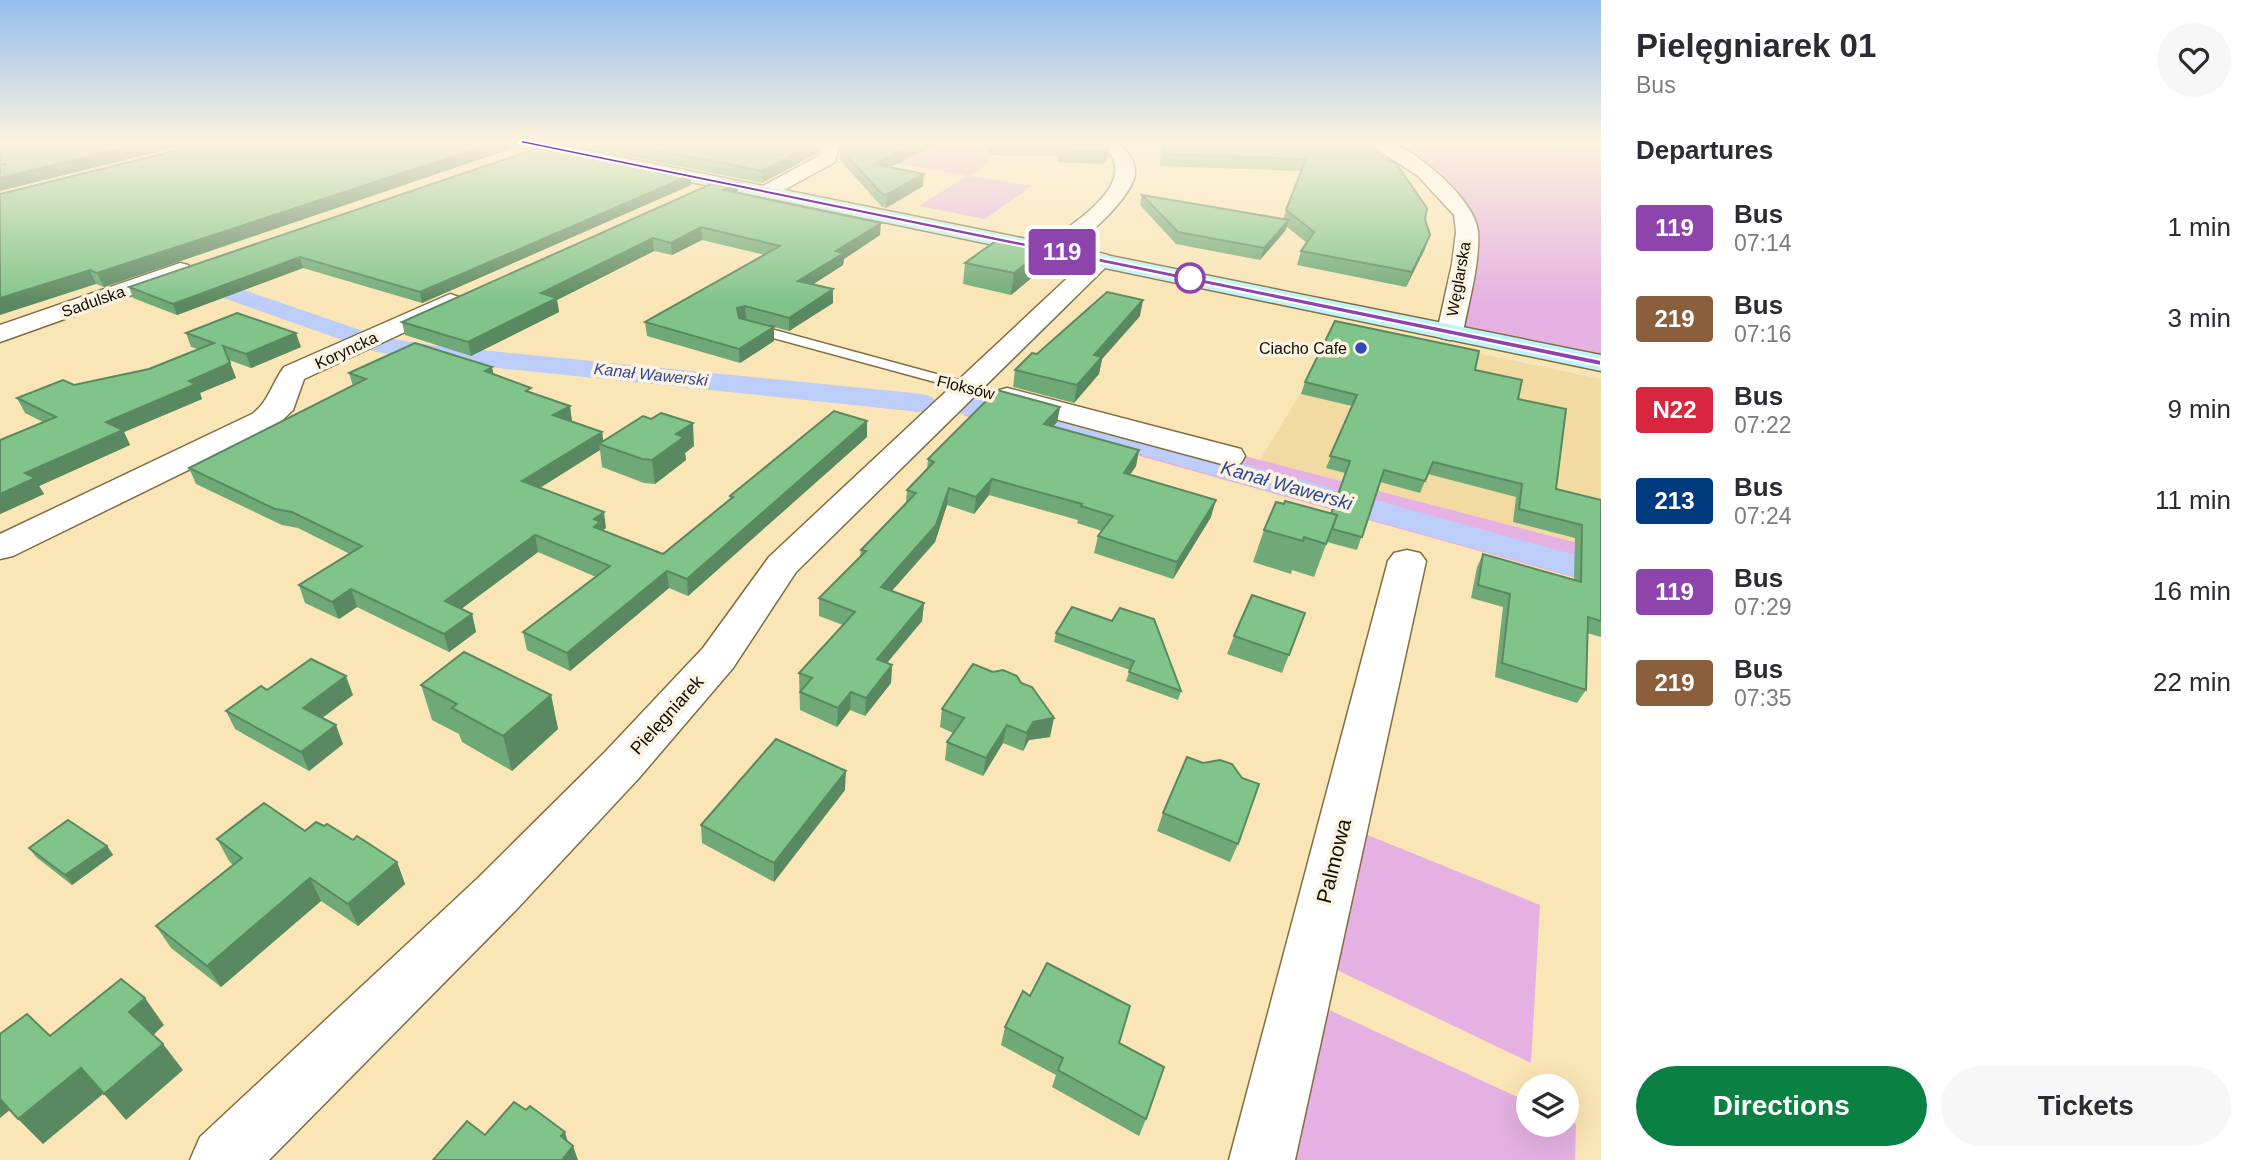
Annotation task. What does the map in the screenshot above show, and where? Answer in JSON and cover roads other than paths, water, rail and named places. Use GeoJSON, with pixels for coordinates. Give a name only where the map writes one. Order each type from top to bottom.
{"type":"FeatureCollection","features":[{"type":"Feature","properties":{"kind":"street"},"geometry":{"type":"LineString","coordinates":[[677,200],[686,196]]}},
{"type":"Feature","properties":{"kind":"street"},"geometry":{"type":"LineString","coordinates":[[786,196],[1601,363]]}},
{"type":"Feature","properties":{"kind":"street"},"geometry":{"type":"LineString","coordinates":[[1051,250],[1115,196]]}},
{"type":"Feature","properties":{"kind":"street","name":"Węglarska"},"geometry":{"type":"LineString","coordinates":[[1447,196],[1464,214],[1467,232],[1464,264],[1450,332]]}},
{"type":"Feature","properties":{"kind":"street","name":"Pielęgniarek"},"geometry":{"type":"LineString","coordinates":[[223,1160],[497,894],[622,765],[718,658],[782,565],[1100,260]]}},
{"type":"Feature","properties":{"kind":"street","name":"Sadulska"},"geometry":{"type":"LineString","coordinates":[[0,334],[206,261]]}},
{"type":"Feature","properties":{"kind":"street","name":"Koryncka"},"geometry":{"type":"LineString","coordinates":[[0,548],[263,421],[278,410],[286,384],[295,373],[477,290]]}},
{"type":"Feature","properties":{"kind":"street","name":"Floksów"},"geometry":{"type":"LineString","coordinates":[[968,387],[1229,456]]}},
{"type":"Feature","properties":{"kind":"street","name":"Palmowa"},"geometry":{"type":"LineString","coordinates":[[1262,1160],[1407,561]]}},
{"type":"Feature","properties":{"kind":"lane","name":"Floksów"},"geometry":{"type":"LineString","coordinates":[[745,326],[968,387]]}},
{"type":"Feature","properties":{"kind":"waterway","name":"Kanał Wawerski"},"geometry":{"type":"LineString","coordinates":[[189,278],[354,336]]}},
{"type":"Feature","properties":{"kind":"waterway","name":"Kanał Wawerski"},"geometry":{"type":"LineString","coordinates":[[381,345],[430,353],[922,403]]}},
{"type":"Feature","properties":{"kind":"waterway","name":"Kanał Wawerski"},"geometry":{"type":"LineString","coordinates":[[971,408],[1023,412],[1601,573]]}},
{"type":"Feature","properties":{"kind":"place","name":"Ciacho Cafe"},"geometry":{"type":"Point","coordinates":[1361,348]}}]}
